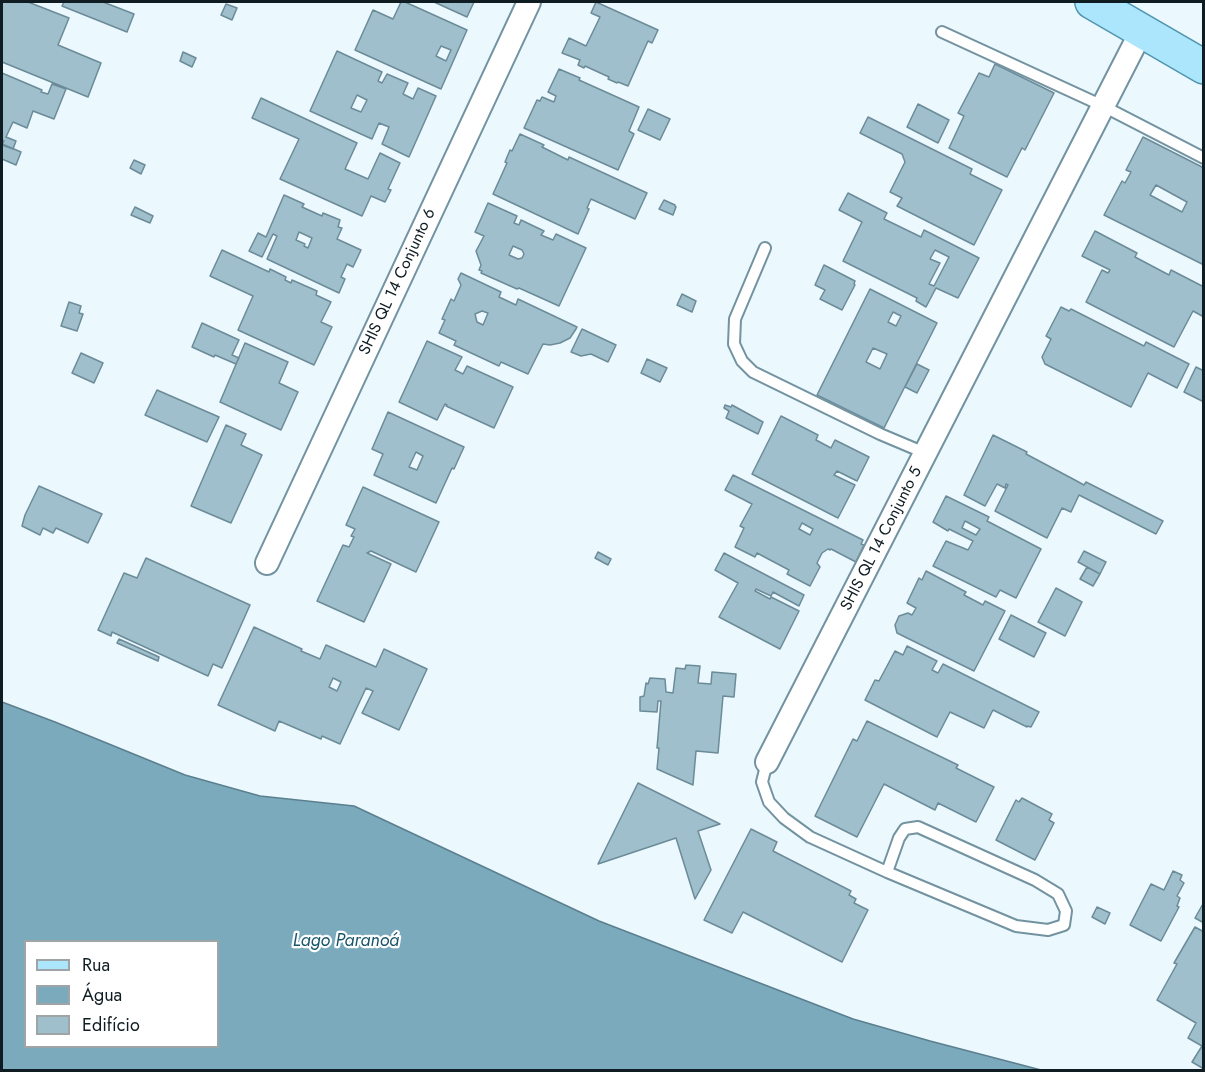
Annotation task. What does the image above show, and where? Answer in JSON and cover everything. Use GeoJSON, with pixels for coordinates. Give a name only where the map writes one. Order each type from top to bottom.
{"type":"FeatureCollection","features":[{"type":"Feature","properties":{"kind":"main road"},"geometry":{"type":"LineString","coordinates":[[1092,2],[1203,67]]}},
{"type":"Feature","properties":{"kind":"street","name":"SHIS QL 14 Conjunto 6"},"geometry":{"type":"LineString","coordinates":[[267,563],[529,2]]}},
{"type":"Feature","properties":{"kind":"street","name":"SHIS QL 14 Conjunto 5"},"geometry":{"type":"LineString","coordinates":[[767,762],[1142,30]]}},
{"type":"Feature","properties":{"kind":"lane"},"geometry":{"type":"LineString","coordinates":[[942,32],[1103,106],[1203,158]]}},
{"type":"Feature","properties":{"kind":"lane"},"geometry":{"type":"LineString","coordinates":[[765,248],[735,319],[734,344],[742,361],[753,372],[880,434],[925,453]]}},
{"type":"Feature","properties":{"kind":"lane","name":"SHIS QL 14 Conjunto 5"},"geometry":{"type":"LineString","coordinates":[[767,762],[762,782],[769,802],[784,818],[810,837],[887,872],[1016,926],[1048,930],[1064,925],[1066,911],[1058,894],[1035,880],[918,827],[905,829],[899,838],[887,872]]}},
{"type":"Feature","properties":{"kind":"water","name":"Lago Paranoá"},"geometry":{"type":"Polygon","coordinates":[[[2,702],[185,775],[260,796],[354,806],[599,921],[853,1019],[1041,1070],[2,1070],[2,702]]]}},
{"type":"Feature","properties":{"kind":"building"},"geometry":{"type":"Polygon","coordinates":[[[2,2],[28,2],[69,18],[58,45],[101,63],[88,97],[2,62],[2,2]]]}},
{"type":"Feature","properties":{"kind":"building"},"geometry":{"type":"Polygon","coordinates":[[[64,2],[103,2],[134,14],[127,32],[62,6],[64,2]]]}},
{"type":"Feature","properties":{"kind":"building"},"geometry":{"type":"Polygon","coordinates":[[[401,2],[405,2],[467,30],[441,89],[355,50],[373,10],[393,19],[401,2]],[[441,46],[436,56],[446,61],[451,50],[441,46]]]}},
{"type":"Feature","properties":{"kind":"building"},"geometry":{"type":"Polygon","coordinates":[[[434,2],[474,2],[467,17],[434,2]]]}},
{"type":"Feature","properties":{"kind":"building"},"geometry":{"type":"Polygon","coordinates":[[[596,2],[658,30],[652,43],[648,41],[628,86],[578,65],[580,60],[562,53],[569,38],[586,46],[600,17],[591,13],[596,2]]]}},
{"type":"Feature","properties":{"kind":"building"},"geometry":{"type":"Polygon","coordinates":[[[226,4],[237,8],[232,20],[221,15],[226,4]]]}},
{"type":"Feature","properties":{"kind":"building"},"geometry":{"type":"Polygon","coordinates":[[[337,51],[382,72],[378,81],[382,83],[387,74],[408,83],[403,94],[413,99],[418,88],[436,96],[409,157],[382,144],[389,127],[379,123],[372,139],[310,111],[337,51]],[[357,95],[351,108],[361,112],[367,100],[357,95]]]}},
{"type":"Feature","properties":{"kind":"building"},"geometry":{"type":"Polygon","coordinates":[[[183,52],[196,58],[192,67],[180,61],[183,52]]]}},
{"type":"Feature","properties":{"kind":"building"},"geometry":{"type":"Polygon","coordinates":[[[995,64],[1054,93],[1025,150],[1022,148],[1007,177],[949,148],[964,116],[958,113],[979,73],[989,77],[995,64]]]}},
{"type":"Feature","properties":{"kind":"building"},"geometry":{"type":"Polygon","coordinates":[[[559,69],[639,107],[629,131],[634,134],[618,170],[524,128],[537,100],[540,101],[542,97],[554,102],[556,96],[548,92],[559,69]]]}},
{"type":"Feature","properties":{"kind":"building"},"geometry":{"type":"Polygon","coordinates":[[[2,73],[48,94],[52,84],[66,89],[54,119],[33,111],[27,128],[13,122],[6,137],[16,141],[13,149],[2,145],[4,141],[2,140],[2,73]]]}},
{"type":"Feature","properties":{"kind":"building"},"geometry":{"type":"Polygon","coordinates":[[[261,98],[357,143],[345,169],[368,179],[380,153],[400,163],[388,189],[391,190],[385,202],[371,196],[362,216],[280,179],[299,139],[252,118],[261,98]]]}},
{"type":"Feature","properties":{"kind":"building"},"geometry":{"type":"Polygon","coordinates":[[[918,104],[949,120],[938,143],[907,127],[918,104]]]}},
{"type":"Feature","properties":{"kind":"building"},"geometry":{"type":"Polygon","coordinates":[[[648,109],[670,119],[660,140],[638,130],[648,109]]]}},
{"type":"Feature","properties":{"kind":"building"},"geometry":{"type":"Polygon","coordinates":[[[868,117],[972,169],[970,174],[1002,190],[974,245],[897,206],[902,198],[890,192],[905,162],[902,154],[860,133],[868,117]]]}},
{"type":"Feature","properties":{"kind":"building"},"geometry":{"type":"Polygon","coordinates":[[[520,134],[568,160],[569,157],[647,193],[635,219],[591,199],[578,234],[493,194],[507,163],[505,162],[510,150],[512,151],[520,134]]]}},
{"type":"Feature","properties":{"kind":"building"},"geometry":{"type":"Polygon","coordinates":[[[1143,137],[1204,168],[1204,265],[1104,215],[1122,181],[1125,183],[1131,172],[1126,170],[1143,137]],[[1156,185],[1150,195],[1182,212],[1187,202],[1156,185]]]}},
{"type":"Feature","properties":{"kind":"building"},"geometry":{"type":"Polygon","coordinates":[[[2,144],[21,152],[16,165],[2,159],[2,144]]]}},
{"type":"Feature","properties":{"kind":"building"},"geometry":{"type":"Polygon","coordinates":[[[134,160],[145,165],[141,174],[130,168],[134,160]]]}},
{"type":"Feature","properties":{"kind":"building"},"geometry":{"type":"Polygon","coordinates":[[[848,193],[887,213],[884,219],[921,237],[924,230],[979,258],[958,298],[936,288],[926,307],[916,301],[917,298],[843,261],[862,222],[839,210],[848,193]],[[935,250],[930,259],[940,263],[929,284],[934,286],[949,257],[935,250]]]}},
{"type":"Feature","properties":{"kind":"building"},"geometry":{"type":"Polygon","coordinates":[[[284,195],[322,216],[323,213],[340,220],[338,227],[342,228],[337,239],[361,250],[353,267],[347,264],[341,277],[345,279],[339,293],[267,259],[277,236],[273,234],[262,257],[249,251],[258,233],[266,237],[284,195]],[[299,232],[296,240],[308,248],[312,238],[299,232]]]}},
{"type":"Feature","properties":{"kind":"building"},"geometry":{"type":"Polygon","coordinates":[[[664,200],[675,205],[673,215],[659,209],[664,200]]]}},
{"type":"Feature","properties":{"kind":"building"},"geometry":{"type":"Polygon","coordinates":[[[488,203],[517,216],[514,223],[519,225],[521,220],[544,231],[541,235],[553,240],[556,234],[586,248],[559,306],[481,273],[476,251],[484,236],[475,232],[488,203]],[[513,246],[509,255],[518,259],[522,258],[524,254],[522,250],[513,246]]]}},
{"type":"Feature","properties":{"kind":"building"},"geometry":{"type":"Polygon","coordinates":[[[135,207],[153,216],[150,223],[131,215],[135,207]]]}},
{"type":"Feature","properties":{"kind":"building"},"geometry":{"type":"Polygon","coordinates":[[[1095,231],[1137,253],[1135,257],[1169,275],[1171,270],[1204,287],[1204,317],[1193,311],[1174,347],[1086,302],[1102,270],[1108,273],[1110,270],[1082,256],[1095,231]]]}},
{"type":"Feature","properties":{"kind":"building"},"geometry":{"type":"Polygon","coordinates":[[[222,250],[269,272],[270,269],[286,277],[285,280],[291,283],[292,280],[317,291],[316,295],[331,302],[321,322],[332,327],[314,365],[238,330],[253,296],[210,276],[222,250]]]}},
{"type":"Feature","properties":{"kind":"building"},"geometry":{"type":"Polygon","coordinates":[[[824,265],[855,281],[842,310],[820,299],[825,290],[815,285],[824,265]]]}},
{"type":"Feature","properties":{"kind":"building"},"geometry":{"type":"Polygon","coordinates":[[[461,273],[501,292],[499,297],[516,305],[518,299],[577,327],[570,338],[560,343],[543,344],[528,374],[501,362],[499,366],[454,345],[456,341],[439,333],[445,320],[442,319],[451,299],[454,301],[461,285],[458,279],[461,273]],[[482,311],[475,314],[477,322],[483,325],[488,313],[482,311]]]}},
{"type":"Feature","properties":{"kind":"building"},"geometry":{"type":"Polygon","coordinates":[[[870,289],[937,323],[884,428],[817,395],[870,289]],[[893,312],[888,322],[896,326],[901,316],[893,312]],[[873,348],[866,362],[880,369],[887,354],[873,348]]]}},
{"type":"Feature","properties":{"kind":"building"},"geometry":{"type":"Polygon","coordinates":[[[682,294],[696,301],[692,312],[677,305],[682,294]]]}},
{"type":"Feature","properties":{"kind":"building"},"geometry":{"type":"Polygon","coordinates":[[[69,302],[81,306],[79,313],[83,314],[77,331],[61,326],[69,302]]]}},
{"type":"Feature","properties":{"kind":"building"},"geometry":{"type":"Polygon","coordinates":[[[1061,307],[1069,311],[1071,309],[1144,346],[1146,342],[1189,364],[1177,388],[1148,373],[1131,407],[1045,364],[1042,357],[1051,339],[1046,336],[1061,307]]]}},
{"type":"Feature","properties":{"kind":"building"},"geometry":{"type":"Polygon","coordinates":[[[202,323],[239,340],[232,355],[239,358],[236,364],[192,347],[202,323]]]}},
{"type":"Feature","properties":{"kind":"building"},"geometry":{"type":"Polygon","coordinates":[[[582,329],[616,345],[608,362],[591,354],[581,356],[571,352],[582,329]]]}},
{"type":"Feature","properties":{"kind":"building"},"geometry":{"type":"Polygon","coordinates":[[[427,341],[462,357],[455,370],[463,374],[467,366],[513,387],[494,428],[445,404],[437,420],[399,402],[427,341]]]}},
{"type":"Feature","properties":{"kind":"building"},"geometry":{"type":"Polygon","coordinates":[[[245,343],[288,362],[279,383],[298,392],[281,430],[220,402],[245,343]]]}},
{"type":"Feature","properties":{"kind":"building"},"geometry":{"type":"Polygon","coordinates":[[[81,353],[103,363],[94,383],[72,373],[81,353]]]}},
{"type":"Feature","properties":{"kind":"building"},"geometry":{"type":"Polygon","coordinates":[[[647,359],[667,368],[660,382],[641,373],[647,359]]]}},
{"type":"Feature","properties":{"kind":"building"},"geometry":{"type":"Polygon","coordinates":[[[917,364],[929,370],[917,393],[905,387],[917,364]]]}},
{"type":"Feature","properties":{"kind":"building"},"geometry":{"type":"Polygon","coordinates":[[[1196,367],[1204,371],[1204,402],[1184,392],[1196,367]]]}},
{"type":"Feature","properties":{"kind":"building"},"geometry":{"type":"Polygon","coordinates":[[[157,390],[219,417],[207,442],[145,415],[157,390]]]}},
{"type":"Feature","properties":{"kind":"building"},"geometry":{"type":"Polygon","coordinates":[[[725,405],[731,407],[732,405],[763,422],[758,434],[726,418],[729,411],[724,408],[725,405]]]}},
{"type":"Feature","properties":{"kind":"building"},"geometry":{"type":"Polygon","coordinates":[[[388,412],[464,447],[436,503],[374,475],[383,454],[372,449],[388,412]],[[416,452],[409,467],[417,470],[423,456],[416,452]]]}},
{"type":"Feature","properties":{"kind":"building"},"geometry":{"type":"Polygon","coordinates":[[[781,416],[818,435],[816,440],[831,448],[835,440],[869,457],[857,481],[837,471],[834,475],[855,485],[838,518],[752,474],[781,416]]]}},
{"type":"Feature","properties":{"kind":"building"},"geometry":{"type":"Polygon","coordinates":[[[226,425],[246,434],[241,445],[262,455],[231,523],[191,506],[226,425]]]}},
{"type":"Feature","properties":{"kind":"building"},"geometry":{"type":"Polygon","coordinates":[[[993,435],[1084,485],[1086,482],[1163,521],[1156,534],[1079,495],[1071,512],[1062,508],[1047,538],[995,511],[1008,485],[1006,484],[1005,488],[997,484],[985,506],[964,495],[993,435]]]}},
{"type":"Feature","properties":{"kind":"building"},"geometry":{"type":"Polygon","coordinates":[[[733,475],[863,540],[861,544],[864,545],[856,562],[831,549],[822,553],[817,563],[820,567],[810,586],[787,574],[789,570],[757,553],[755,557],[735,547],[744,528],[740,526],[752,504],[725,490],[733,475]],[[802,523],[799,529],[810,535],[813,529],[802,523]]]}},
{"type":"Feature","properties":{"kind":"building"},"geometry":{"type":"Polygon","coordinates":[[[39,486],[102,514],[88,543],[56,528],[53,533],[43,528],[40,535],[22,526],[39,486]]]}},
{"type":"Feature","properties":{"kind":"building"},"geometry":{"type":"Polygon","coordinates":[[[363,487],[439,522],[416,572],[371,551],[367,553],[391,564],[364,622],[317,601],[343,545],[349,547],[354,537],[351,536],[355,529],[346,525],[363,487]]]}},
{"type":"Feature","properties":{"kind":"building"},"geometry":{"type":"Polygon","coordinates":[[[946,496],[989,517],[987,521],[1041,549],[1016,598],[1000,590],[996,597],[933,566],[946,541],[968,550],[973,541],[933,522],[946,496]],[[965,521],[962,528],[976,535],[980,529],[965,521]]]}},
{"type":"Feature","properties":{"kind":"building"},"geometry":{"type":"Polygon","coordinates":[[[1084,551],[1106,562],[1100,574],[1078,562],[1084,551]]]}},
{"type":"Feature","properties":{"kind":"building"},"geometry":{"type":"Polygon","coordinates":[[[598,552],[611,559],[608,565],[595,558],[598,552]]]}},
{"type":"Feature","properties":{"kind":"building"},"geometry":{"type":"Polygon","coordinates":[[[724,553],[804,595],[799,606],[773,592],[771,596],[756,589],[755,591],[799,611],[780,649],[719,617],[738,583],[715,570],[724,553]]]}},
{"type":"Feature","properties":{"kind":"building"},"geometry":{"type":"Polygon","coordinates":[[[146,558],[250,605],[222,668],[213,664],[208,676],[112,632],[111,636],[98,630],[124,573],[137,578],[146,558]]]}},
{"type":"Feature","properties":{"kind":"building"},"geometry":{"type":"Polygon","coordinates":[[[1087,567],[1100,574],[1093,586],[1080,579],[1087,567]]]}},
{"type":"Feature","properties":{"kind":"building"},"geometry":{"type":"Polygon","coordinates":[[[926,571],[966,592],[964,595],[983,605],[985,601],[1005,611],[974,671],[897,633],[895,625],[899,616],[908,613],[912,615],[916,608],[907,603],[919,578],[922,580],[926,571]]]}},
{"type":"Feature","properties":{"kind":"building"},"geometry":{"type":"Polygon","coordinates":[[[1056,588],[1082,602],[1065,636],[1038,622],[1056,588]]]}},
{"type":"Feature","properties":{"kind":"building"},"geometry":{"type":"Polygon","coordinates":[[[1011,615],[1046,633],[1034,657],[999,639],[1011,615]]]}},
{"type":"Feature","properties":{"kind":"building"},"geometry":{"type":"Polygon","coordinates":[[[254,627],[320,659],[326,645],[376,667],[384,649],[427,669],[399,730],[362,713],[373,691],[366,688],[340,744],[322,736],[321,739],[279,721],[275,731],[218,705],[254,627]],[[333,678],[329,687],[337,691],[341,682],[333,678]]]}},
{"type":"Feature","properties":{"kind":"building"},"geometry":{"type":"Polygon","coordinates":[[[119,639],[159,657],[158,661],[117,643],[119,639]]]}},
{"type":"Feature","properties":{"kind":"building"},"geometry":{"type":"Polygon","coordinates":[[[907,646],[937,661],[932,670],[938,673],[943,664],[1039,712],[1031,727],[993,710],[984,728],[950,712],[937,737],[865,700],[875,680],[879,681],[895,651],[903,655],[907,646]]]}},
{"type":"Feature","properties":{"kind":"building"},"geometry":{"type":"Polygon","coordinates":[[[686,665],[700,666],[698,683],[711,684],[712,672],[736,674],[734,697],[723,696],[718,753],[696,751],[693,785],[657,769],[661,701],[658,701],[657,712],[640,711],[640,697],[644,696],[646,683],[648,684],[650,678],[665,679],[666,692],[673,693],[676,668],[685,669],[686,665]]]}},
{"type":"Feature","properties":{"kind":"building"},"geometry":{"type":"Polygon","coordinates":[[[867,721],[958,765],[956,768],[994,787],[976,822],[938,803],[935,810],[884,784],[857,837],[815,816],[853,739],[857,741],[867,721]]]}},
{"type":"Feature","properties":{"kind":"building"},"geometry":{"type":"Polygon","coordinates":[[[638,783],[720,824],[698,831],[711,870],[695,899],[676,838],[598,864],[638,783]]]}},
{"type":"Feature","properties":{"kind":"building"},"geometry":{"type":"Polygon","coordinates":[[[1022,798],[1052,814],[1049,820],[1054,823],[1035,860],[996,840],[1016,800],[1019,802],[1022,798]]]}},
{"type":"Feature","properties":{"kind":"building"},"geometry":{"type":"Polygon","coordinates":[[[751,829],[777,842],[773,851],[851,891],[849,895],[856,899],[854,903],[868,910],[842,962],[743,912],[732,933],[704,920],[751,829]]]}},
{"type":"Feature","properties":{"kind":"building"},"geometry":{"type":"Polygon","coordinates":[[[1173,871],[1182,875],[1180,880],[1184,883],[1177,896],[1180,898],[1177,906],[1179,907],[1161,941],[1130,925],[1151,884],[1164,890],[1173,871]]]}},
{"type":"Feature","properties":{"kind":"building"},"geometry":{"type":"Polygon","coordinates":[[[1204,902],[1204,923],[1195,918],[1204,902]]]}},
{"type":"Feature","properties":{"kind":"building"},"geometry":{"type":"Polygon","coordinates":[[[1097,907],[1110,913],[1105,924],[1092,917],[1097,907]]]}},
{"type":"Feature","properties":{"kind":"building"},"geometry":{"type":"Polygon","coordinates":[[[1195,927],[1204,932],[1204,1069],[1192,1062],[1202,1046],[1188,1038],[1196,1023],[1157,1000],[1177,964],[1174,963],[1195,927]]]}}]}
